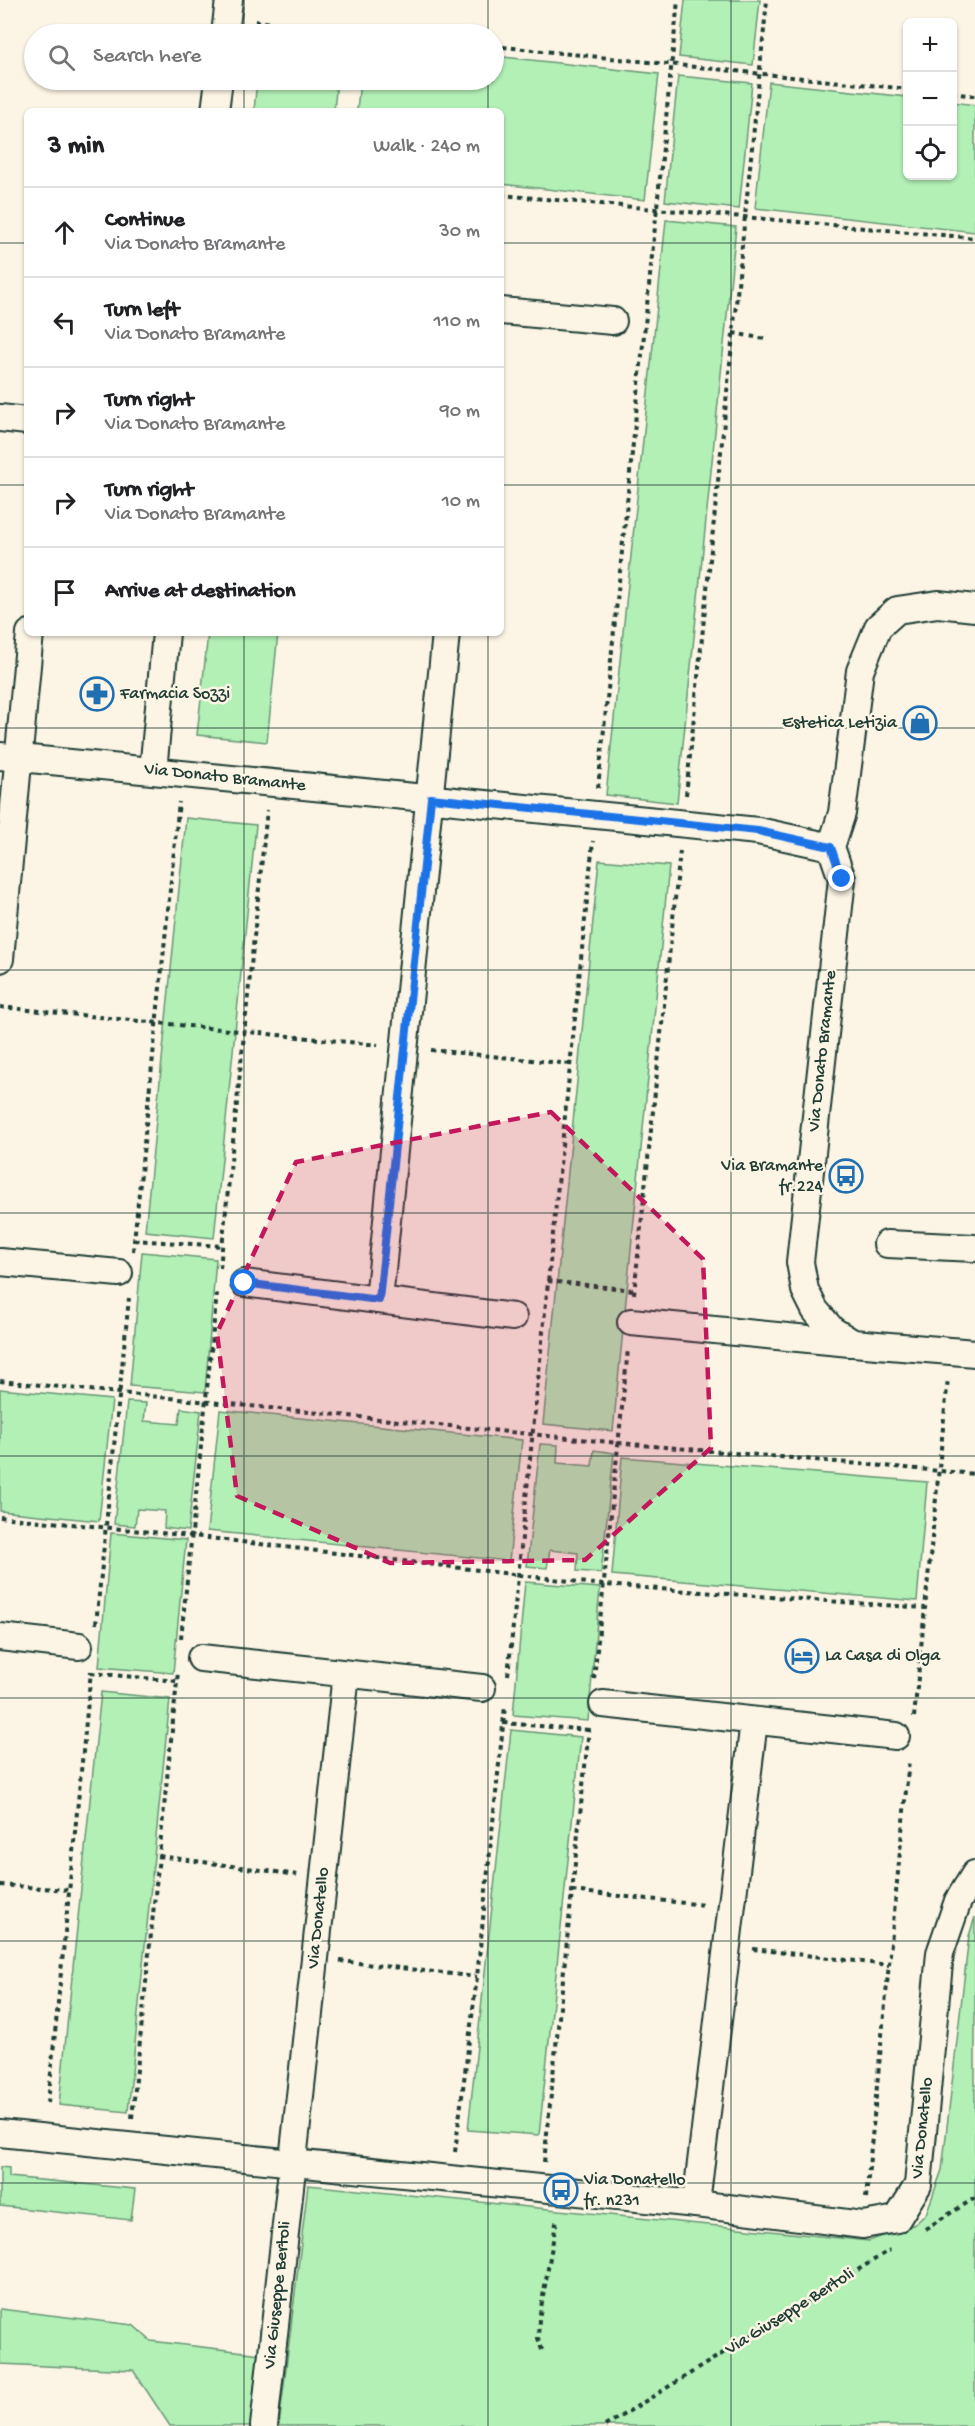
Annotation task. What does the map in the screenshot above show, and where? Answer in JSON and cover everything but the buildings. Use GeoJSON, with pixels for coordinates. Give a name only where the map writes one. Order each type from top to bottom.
{"type":"FeatureCollection","features":[{"type":"Feature","properties":{"kind":"street"},"geometry":{"type":"LineString","coordinates":[[215,108],[218,90]]}},
{"type":"Feature","properties":{"kind":"street"},"geometry":{"type":"LineString","coordinates":[[504,311],[613,321]]}},
{"type":"Feature","properties":{"kind":"street"},"geometry":{"type":"LineString","coordinates":[[0,418],[24,421]]}},
{"type":"Feature","properties":{"kind":"street"},"geometry":{"type":"LineString","coordinates":[[831,847],[842,813],[860,671],[878,627],[897,609],[938,604],[975,608]]}},
{"type":"Feature","properties":{"kind":"street"},"geometry":{"type":"LineString","coordinates":[[0,959],[10,757],[30,636]]}},
{"type":"Feature","properties":{"kind":"street"},"geometry":{"type":"LineString","coordinates":[[153,771],[166,636]]}},
{"type":"Feature","properties":{"kind":"street"},"geometry":{"type":"LineString","coordinates":[[379,1300],[446,636]]}},
{"type":"Feature","properties":{"kind":"street","name":"Via Donato Bramante"},"geometry":{"type":"LineString","coordinates":[[10,757],[758,831],[831,847],[842,879],[800,1262],[805,1290],[815,1310],[832,1329],[853,1343]]}},
{"type":"Feature","properties":{"kind":"street"},"geometry":{"type":"LineString","coordinates":[[887,1244],[975,1248]]}},
{"type":"Feature","properties":{"kind":"street"},"geometry":{"type":"LineString","coordinates":[[0,1262],[127,1274]]}},
{"type":"Feature","properties":{"kind":"street"},"geometry":{"type":"LineString","coordinates":[[244,1283],[513,1317]]}},
{"type":"Feature","properties":{"kind":"street"},"geometry":{"type":"LineString","coordinates":[[631,1322],[963,1352]]}},
{"type":"Feature","properties":{"kind":"street"},"geometry":{"type":"LineString","coordinates":[[0,1638],[86,1655]]}},
{"type":"Feature","properties":{"kind":"street"},"geometry":{"type":"LineString","coordinates":[[190,1661],[482,1688]]}},
{"type":"Feature","properties":{"kind":"street","name":"Via Donatello"},"geometry":{"type":"LineString","coordinates":[[292,2164],[346,1674]]}},
{"type":"Feature","properties":{"kind":"street"},"geometry":{"type":"LineString","coordinates":[[596,1713],[754,1721],[906,1737]]}},
{"type":"Feature","properties":{"kind":"street"},"geometry":{"type":"LineString","coordinates":[[696,2204],[754,1721]]}},
{"type":"Feature","properties":{"kind":"street","name":"Via Donatello"},"geometry":{"type":"LineString","coordinates":[[0,2133],[696,2204],[863,2225],[897,2219],[918,2186],[940,1953],[958,1901],[975,1874]]}},
{"type":"Feature","properties":{"kind":"street","name":"Via Giuseppe Bertoli"},"geometry":{"type":"LineString","coordinates":[[264,2426],[292,2164]]}},
{"type":"Feature","properties":{"kind":"path"},"geometry":{"type":"LineString","coordinates":[[507,1679],[678,0]]}},
{"type":"Feature","properties":{"kind":"path"},"geometry":{"type":"LineString","coordinates":[[594,1680],[767,0]]}},
{"type":"Feature","properties":{"kind":"path"},"geometry":{"type":"LineString","coordinates":[[227,18],[285,24]]}},
{"type":"Feature","properties":{"kind":"path"},"geometry":{"type":"LineString","coordinates":[[504,47],[903,88]]}},
{"type":"Feature","properties":{"kind":"path"},"geometry":{"type":"LineString","coordinates":[[957,94],[975,96]]}},
{"type":"Feature","properties":{"kind":"path"},"geometry":{"type":"LineString","coordinates":[[504,195],[656,211],[975,238]]}},
{"type":"Feature","properties":{"kind":"path"},"geometry":{"type":"LineString","coordinates":[[733,333],[765,339]]}},
{"type":"Feature","properties":{"kind":"path"},"geometry":{"type":"LineString","coordinates":[[96,1626],[119,1393],[127,1274],[134,1240],[182,774]]}},
{"type":"Feature","properties":{"kind":"path"},"geometry":{"type":"LineString","coordinates":[[220,1270],[270,783]]}},
{"type":"Feature","properties":{"kind":"path"},"geometry":{"type":"LineString","coordinates":[[0,1007],[571,1064]]}},
{"type":"Feature","properties":{"kind":"path"},"geometry":{"type":"LineString","coordinates":[[134,1240],[222,1246]]}},
{"type":"Feature","properties":{"kind":"path"},"geometry":{"type":"LineString","coordinates":[[548,1281],[634,1290]]}},
{"type":"Feature","properties":{"kind":"path"},"geometry":{"type":"LineString","coordinates":[[181,1643],[217,1292]]}},
{"type":"Feature","properties":{"kind":"path"},"geometry":{"type":"LineString","coordinates":[[863,2225],[889,1965],[906,1737],[925,1608],[939,1470],[963,1352]]}},
{"type":"Feature","properties":{"kind":"path"},"geometry":{"type":"LineString","coordinates":[[0,1381],[619,1443],[975,1474]]}},
{"type":"Feature","properties":{"kind":"path"},"geometry":{"type":"LineString","coordinates":[[0,1517],[192,1536],[604,1585],[925,1608]]}},
{"type":"Feature","properties":{"kind":"path"},"geometry":{"type":"LineString","coordinates":[[48,2103],[91,1673],[86,1655]]}},
{"type":"Feature","properties":{"kind":"path"},"geometry":{"type":"LineString","coordinates":[[129,2146],[177,1681],[190,1661]]}},
{"type":"Feature","properties":{"kind":"path"},"geometry":{"type":"LineString","coordinates":[[91,1673],[177,1681]]}},
{"type":"Feature","properties":{"kind":"path"},"geometry":{"type":"LineString","coordinates":[[452,2180],[477,1977],[505,1701]]}},
{"type":"Feature","properties":{"kind":"path"},"geometry":{"type":"LineString","coordinates":[[544,2169],[589,1730],[596,1713]]}},
{"type":"Feature","properties":{"kind":"path"},"geometry":{"type":"LineString","coordinates":[[503,1723],[589,1730]]}},
{"type":"Feature","properties":{"kind":"path"},"geometry":{"type":"LineString","coordinates":[[159,1856],[323,1879]]}},
{"type":"Feature","properties":{"kind":"path"},"geometry":{"type":"LineString","coordinates":[[0,1885],[69,1890]]}},
{"type":"Feature","properties":{"kind":"path"},"geometry":{"type":"LineString","coordinates":[[572,1891],[732,1908]]}},
{"type":"Feature","properties":{"kind":"path"},"geometry":{"type":"LineString","coordinates":[[727,1945],[889,1965]]}},
{"type":"Feature","properties":{"kind":"path"},"geometry":{"type":"LineString","coordinates":[[314,1958],[477,1977]]}},
{"type":"Feature","properties":{"kind":"path"},"geometry":{"type":"LineString","coordinates":[[915,2235],[975,2198]]}},
{"type":"Feature","properties":{"kind":"path"},"geometry":{"type":"LineString","coordinates":[[548,2217],[568,2219]]}},
{"type":"Feature","properties":{"kind":"path"},"geometry":{"type":"LineString","coordinates":[[542,2350],[538,2338],[539,2319],[557,2218]]}},
{"type":"Feature","properties":{"kind":"path","name":"Via Giuseppe Bertoli"},"geometry":{"type":"LineString","coordinates":[[605,2426],[895,2248]]}},
{"type":"Feature","properties":{"kind":"highlighted area"},"geometry":{"type":"Polygon","coordinates":[[[551,1112],[703,1259],[711,1448],[585,1560],[390,1563],[237,1496],[217,1333],[296,1162],[551,1112]]]}},
{"type":"Feature","properties":{"kind":"green space"},"geometry":{"type":"Polygon","coordinates":[[[685,0],[760,0],[753,65],[679,57],[685,0]]]}},
{"type":"Feature","properties":{"kind":"green space"},"geometry":{"type":"Polygon","coordinates":[[[504,57],[659,74],[645,200],[504,184],[504,108],[357,108],[359,90],[504,90],[504,57]]]}},
{"type":"Feature","properties":{"kind":"green space"},"geometry":{"type":"Polygon","coordinates":[[[678,76],[752,83],[739,209],[665,201],[678,76]]]}},
{"type":"Feature","properties":{"kind":"green space"},"geometry":{"type":"Polygon","coordinates":[[[769,82],[903,97],[903,180],[957,180],[957,103],[975,105],[975,232],[755,208],[769,82]]]}},
{"type":"Feature","properties":{"kind":"green space"},"geometry":{"type":"Polygon","coordinates":[[[256,90],[336,90],[334,108],[254,108],[256,90]]]}},
{"type":"Feature","properties":{"kind":"green space"},"geometry":{"type":"Polygon","coordinates":[[[666,220],[736,227],[677,803],[606,795],[666,220]]]}},
{"type":"Feature","properties":{"kind":"green space"},"geometry":{"type":"Polygon","coordinates":[[[208,636],[278,636],[267,742],[197,735],[208,636]]]}},
{"type":"Feature","properties":{"kind":"green space"},"geometry":{"type":"Polygon","coordinates":[[[186,818],[256,825],[214,1238],[145,1231],[186,818]]]}},
{"type":"Feature","properties":{"kind":"green space"},"geometry":{"type":"Polygon","coordinates":[[[599,860],[669,866],[613,1431],[543,1424],[599,860]]]}},
{"type":"Feature","properties":{"kind":"green space"},"geometry":{"type":"Polygon","coordinates":[[[142,1252],[216,1259],[205,1392],[130,1386],[142,1252]]]}},
{"type":"Feature","properties":{"kind":"green space"},"geometry":{"type":"Polygon","coordinates":[[[0,1389],[112,1400],[99,1521],[0,1511],[0,1389]]]}},
{"type":"Feature","properties":{"kind":"green space"},"geometry":{"type":"Polygon","coordinates":[[[127,1402],[146,1403],[144,1421],[179,1424],[181,1408],[201,1411],[188,1531],[164,1528],[165,1511],[137,1509],[135,1526],[114,1524],[127,1402]]]}},
{"type":"Feature","properties":{"kind":"green space"},"geometry":{"type":"Polygon","coordinates":[[[220,1410],[522,1440],[509,1561],[207,1531],[220,1410]]]}},
{"type":"Feature","properties":{"kind":"green space"},"geometry":{"type":"Polygon","coordinates":[[[540,1444],[558,1445],[557,1463],[592,1466],[594,1450],[614,1453],[601,1573],[577,1571],[578,1553],[550,1550],[547,1568],[527,1566],[540,1444]]]}},
{"type":"Feature","properties":{"kind":"green space"},"geometry":{"type":"Polygon","coordinates":[[[622,1457],[927,1482],[917,1601],[612,1575],[622,1457]]]}},
{"type":"Feature","properties":{"kind":"green space"},"geometry":{"type":"Polygon","coordinates":[[[111,1533],[186,1540],[173,1673],[99,1667],[111,1533]]]}},
{"type":"Feature","properties":{"kind":"green space"},"geometry":{"type":"Polygon","coordinates":[[[525,1582],[600,1588],[588,1721],[513,1715],[525,1582]]]}},
{"type":"Feature","properties":{"kind":"green space"},"geometry":{"type":"Polygon","coordinates":[[[101,1692],[170,1699],[128,2112],[59,2105],[101,1692]]]}},
{"type":"Feature","properties":{"kind":"green space"},"geometry":{"type":"Polygon","coordinates":[[[511,1730],[581,1737],[539,2135],[468,2130],[511,1730]]]}},
{"type":"Feature","properties":{"kind":"green space"},"geometry":{"type":"Polygon","coordinates":[[[975,1917],[975,2426],[279,2426],[308,2185],[869,2241],[915,2224],[926,2214],[942,2170],[969,1936],[975,1917]]]}},
{"type":"Feature","properties":{"kind":"green space"},"geometry":{"type":"Polygon","coordinates":[[[0,2167],[9,2168],[9,2177],[135,2189],[131,2220],[0,2206],[0,2167]]]}},
{"type":"Feature","properties":{"kind":"green space"},"geometry":{"type":"Polygon","coordinates":[[[0,2309],[133,2325],[151,2341],[261,2354],[253,2426],[170,2426],[133,2370],[0,2364],[0,2309]]]}},
{"type":"Feature","properties":{"kind":"place","name":"Farmacia Sozzi"},"geometry":{"type":"Point","coordinates":[97,694]}},
{"type":"Feature","properties":{"kind":"place","name":"Estetica Letizia"},"geometry":{"type":"Point","coordinates":[920,723]}},
{"type":"Feature","properties":{"kind":"place","name":"Via Bramante fr.224"},"geometry":{"type":"Point","coordinates":[846,1176]}},
{"type":"Feature","properties":{"kind":"place","name":"La Casa di Olga"},"geometry":{"type":"Point","coordinates":[802,1656]}},
{"type":"Feature","properties":{"kind":"place","name":"Via Donatello fr. n231"},"geometry":{"type":"Point","coordinates":[561,2190]}},
{"type":"Feature","properties":{"kind":"route"},"geometry":{"type":"LineString","coordinates":[[244,1283],[379,1300],[431,798],[758,831],[831,847],[842,879]]}}]}
